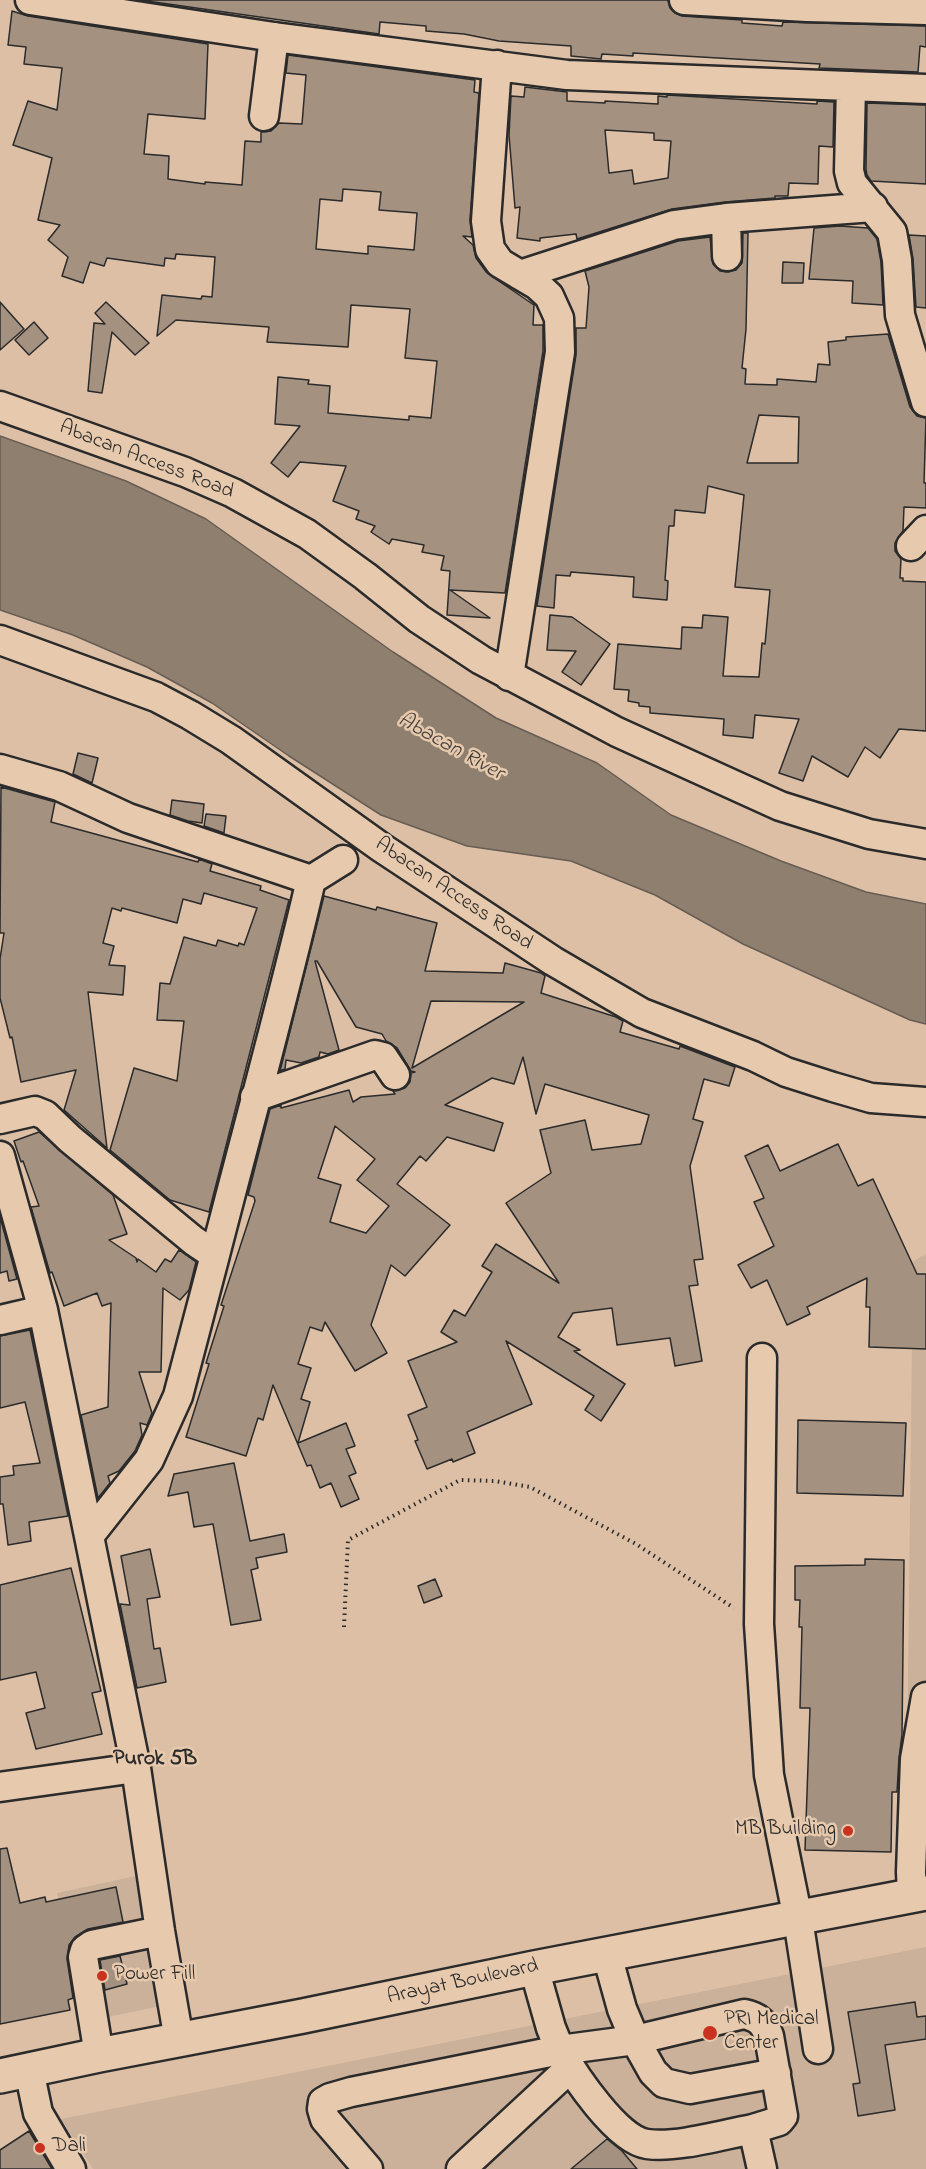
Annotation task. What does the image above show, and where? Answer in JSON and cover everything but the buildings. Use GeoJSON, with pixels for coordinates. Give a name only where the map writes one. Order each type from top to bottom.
{"type":"FeatureCollection","features":[{"type":"Feature","properties":{"kind":"main road","name":"Arayat Boulevard"},"geometry":{"type":"LineString","coordinates":[[15,2073],[534,1968],[919,1894]]}},
{"type":"Feature","properties":{"kind":"street"},"geometry":{"type":"LineString","coordinates":[[30,0],[274,37],[567,75],[926,89]]}},
{"type":"Feature","properties":{"kind":"street"},"geometry":{"type":"LineString","coordinates":[[684,0],[807,7],[926,10]]}},
{"type":"Feature","properties":{"kind":"street"},"geometry":{"type":"LineString","coordinates":[[264,116],[274,37]]}},
{"type":"Feature","properties":{"kind":"street"},"geometry":{"type":"LineString","coordinates":[[497,65],[486,221],[490,249],[500,263],[537,285],[549,296],[559,318],[560,352],[509,676]]}},
{"type":"Feature","properties":{"kind":"street"},"geometry":{"type":"LineString","coordinates":[[851,86],[849,171],[852,183],[892,232],[897,260],[900,315],[926,402]]}},
{"type":"Feature","properties":{"kind":"street"},"geometry":{"type":"LineString","coordinates":[[520,274],[674,225],[726,218],[873,207]]}},
{"type":"Feature","properties":{"kind":"street"},"geometry":{"type":"LineString","coordinates":[[726,218],[727,256]]}},
{"type":"Feature","properties":{"kind":"street","name":"Abacan Access Road"},"geometry":{"type":"LineString","coordinates":[[0,406],[185,472],[233,493],[307,534],[419,619],[481,660],[617,732],[780,807],[869,834],[926,844]]}},
{"type":"Feature","properties":{"kind":"street","name":"Abacan Access Road"},"geometry":{"type":"LineString","coordinates":[[0,640],[156,697],[190,715],[231,741],[401,861],[552,961],[642,1013],[753,1056],[786,1072],[833,1087],[871,1098],[926,1102]]}},
{"type":"Feature","properties":{"kind":"street"},"geometry":{"type":"LineString","coordinates":[[0,769],[59,786],[128,818],[311,880]]}},
{"type":"Feature","properties":{"kind":"street"},"geometry":{"type":"LineString","coordinates":[[89,1536],[149,1460],[178,1396],[255,1097],[288,980],[311,880],[344,860]]}},
{"type":"Feature","properties":{"kind":"street"},"geometry":{"type":"LineString","coordinates":[[255,1097],[375,1055],[383,1057],[395,1075]]}},
{"type":"Feature","properties":{"kind":"street"},"geometry":{"type":"LineString","coordinates":[[0,1119],[35,1111],[45,1114],[87,1154],[194,1242],[215,1255]]}},
{"type":"Feature","properties":{"kind":"street"},"geometry":{"type":"LineString","coordinates":[[0,1156],[43,1310],[136,1768],[179,2040]]}},
{"type":"Feature","properties":{"kind":"street"},"geometry":{"type":"LineString","coordinates":[[0,1320],[43,1310]]}},
{"type":"Feature","properties":{"kind":"street"},"geometry":{"type":"LineString","coordinates":[[762,1358],[759,1624],[769,1775],[798,1919],[818,2049]]}},
{"type":"Feature","properties":{"kind":"street"},"geometry":{"type":"LineString","coordinates":[[919,1894],[910,1872],[915,1759],[926,1697]]}},
{"type":"Feature","properties":{"kind":"street"},"geometry":{"type":"LineString","coordinates":[[0,1787],[136,1768]]}},
{"type":"Feature","properties":{"kind":"street"},"geometry":{"type":"LineString","coordinates":[[99,2055],[83,1957],[85,1950],[92,1945],[160,1931]]}},
{"type":"Feature","properties":{"kind":"street"},"geometry":{"type":"LineString","coordinates":[[606,1955],[622,2009],[635,2040],[653,2072],[664,2083],[690,2089],[776,2073]]}},
{"type":"Feature","properties":{"kind":"street"},"geometry":{"type":"LineString","coordinates":[[368,2169],[325,2119],[322,2109],[323,2102],[351,2092],[565,2059],[744,2014],[755,2016],[765,2024],[770,2036],[783,2116],[779,2121],[687,2142],[645,2144],[615,2127],[565,2059],[551,2028],[534,1968]]}},
{"type":"Feature","properties":{"kind":"street"},"geometry":{"type":"LineString","coordinates":[[461,2169],[565,2059]]}},
{"type":"Feature","properties":{"kind":"street"},"geometry":{"type":"LineString","coordinates":[[15,2073],[71,2169]]}},
{"type":"Feature","properties":{"kind":"street"},"geometry":{"type":"LineString","coordinates":[[753,2128],[762,2169]]}},
{"type":"Feature","properties":{"kind":"path"},"geometry":{"type":"LineString","coordinates":[[344,1627],[348,1540],[460,1480],[495,1481],[530,1486],[636,1544],[759,1624]]}},
{"type":"Feature","properties":{"kind":"shaded area"},"geometry":{"type":"Polygon","coordinates":[[[926,1254],[926,1759],[907,1761],[913,1261],[926,1254]]]}},
{"type":"Feature","properties":{"kind":"shaded area"},"geometry":{"type":"Polygon","coordinates":[[[141,1875],[165,2005],[89,2021],[57,1893],[141,1875]]]}},
{"type":"Feature","properties":{"kind":"shaded area","name":"PRI Medical Center"},"geometry":{"type":"Polygon","coordinates":[[[926,1947],[926,2169],[93,2169],[61,2119],[926,1947]]]}},
{"type":"Feature","properties":{"kind":"water","name":"Abacan River"},"geometry":{"type":"Polygon","coordinates":[[[0,436],[126,481],[206,519],[393,652],[496,718],[597,763],[671,815],[781,861],[866,892],[926,904],[926,1024],[910,1020],[743,944],[655,895],[571,861],[467,846],[381,815],[212,703],[147,667],[73,635],[0,610],[0,436]]]}},
{"type":"Feature","properties":{"kind":"place","name":"MB Building"},"geometry":{"type":"Point","coordinates":[848,1831]}},
{"type":"Feature","properties":{"kind":"place","name":"Power Fill"},"geometry":{"type":"Point","coordinates":[102,1976]}},
{"type":"Feature","properties":{"kind":"place","name":"PRI Medical Center"},"geometry":{"type":"Point","coordinates":[710,2033]}},
{"type":"Feature","properties":{"kind":"place","name":"Dali"},"geometry":{"type":"Point","coordinates":[40,2148]}},
{"type":"Feature","properties":{"kind":"district","name":"Purok 5B"},"geometry":{"type":"Point","coordinates":[155,1760]}}]}
